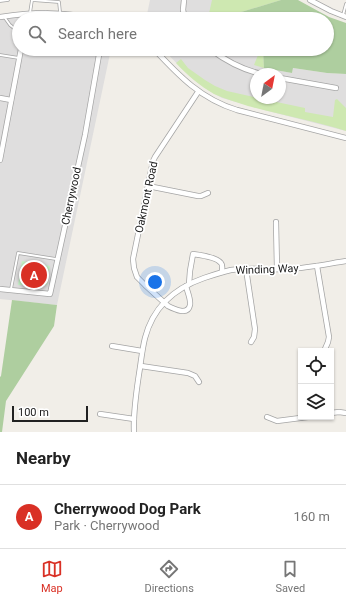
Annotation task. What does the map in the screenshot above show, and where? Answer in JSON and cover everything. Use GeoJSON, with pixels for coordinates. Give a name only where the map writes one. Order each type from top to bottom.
{"type":"FeatureCollection","features":[{"type":"Feature","properties":{"kind":"street"},"geometry":{"type":"LineString","coordinates":[[183,12],[184,0]]}},
{"type":"Feature","properties":{"kind":"street"},"geometry":{"type":"LineString","coordinates":[[310,0],[331,11],[345,13]]}},
{"type":"Feature","properties":{"kind":"street"},"geometry":{"type":"LineString","coordinates":[[2,17],[12,16]]}},
{"type":"Feature","properties":{"kind":"street","name":"Cherrywood"},"geometry":{"type":"LineString","coordinates":[[0,289],[50,294],[85,136],[99,56]]}},
{"type":"Feature","properties":{"kind":"street"},"geometry":{"type":"LineString","coordinates":[[160,56],[178,75],[198,92],[220,104],[233,109],[346,138]]}},
{"type":"Feature","properties":{"kind":"street"},"geometry":{"type":"LineString","coordinates":[[220,56],[250,71]]}},
{"type":"Feature","properties":{"kind":"street"},"geometry":{"type":"LineString","coordinates":[[0,159],[19,58]]}},
{"type":"Feature","properties":{"kind":"street"},"geometry":{"type":"LineString","coordinates":[[286,79],[336,88]]}},
{"type":"Feature","properties":{"kind":"street","name":"Oakmont Road"},"geometry":{"type":"LineString","coordinates":[[187,285],[190,307],[184,311],[176,310],[164,303],[140,281],[135,273],[133,264],[153,161],[157,152],[198,92]]}},
{"type":"Feature","properties":{"kind":"street"},"geometry":{"type":"LineString","coordinates":[[0,98],[11,100]]}},
{"type":"Feature","properties":{"kind":"street"},"geometry":{"type":"LineString","coordinates":[[148,186],[198,196],[208,193]]}},
{"type":"Feature","properties":{"kind":"street"},"geometry":{"type":"LineString","coordinates":[[276,222],[277,269]]}},
{"type":"Feature","properties":{"kind":"street"},"geometry":{"type":"LineString","coordinates":[[187,285],[193,254],[219,260],[222,264],[222,272]]}},
{"type":"Feature","properties":{"kind":"street","name":"Winding Way"},"geometry":{"type":"LineString","coordinates":[[134,432],[135,403],[145,338],[157,311],[173,295],[187,285],[222,272],[246,269],[291,269],[346,261]]}},
{"type":"Feature","properties":{"kind":"street"},"geometry":{"type":"LineString","coordinates":[[318,266],[329,337],[325,348]]}},
{"type":"Feature","properties":{"kind":"street"},"geometry":{"type":"LineString","coordinates":[[246,269],[254,329],[254,337],[251,342]]}},
{"type":"Feature","properties":{"kind":"street"},"geometry":{"type":"LineString","coordinates":[[112,346],[142,351]]}},
{"type":"Feature","properties":{"kind":"street"},"geometry":{"type":"LineString","coordinates":[[141,366],[188,373],[195,376],[199,382]]}},
{"type":"Feature","properties":{"kind":"street"},"geometry":{"type":"LineString","coordinates":[[334,413],[346,413]]}},
{"type":"Feature","properties":{"kind":"street"},"geometry":{"type":"LineString","coordinates":[[100,414],[134,419]]}},
{"type":"Feature","properties":{"kind":"street"},"geometry":{"type":"LineString","coordinates":[[267,418],[277,421],[298,418]]}},
{"type":"Feature","properties":{"kind":"lane"},"geometry":{"type":"LineString","coordinates":[[0,1],[8,0]]}},
{"type":"Feature","properties":{"kind":"lane"},"geometry":{"type":"LineString","coordinates":[[30,12],[32,0],[59,2],[60,12]]}},
{"type":"Feature","properties":{"kind":"lane"},"geometry":{"type":"LineString","coordinates":[[345,13],[346,4]]}},
{"type":"Feature","properties":{"kind":"lane"},"geometry":{"type":"LineString","coordinates":[[2,17],[12,27]]}},
{"type":"Feature","properties":{"kind":"lane"},"geometry":{"type":"LineString","coordinates":[[0,55],[19,58]]}},
{"type":"Feature","properties":{"kind":"lane"},"geometry":{"type":"LineString","coordinates":[[10,290],[18,253],[58,260]]}},
{"type":"Feature","properties":{"kind":"shaded area"},"geometry":{"type":"Polygon","coordinates":[[[150,0],[281,0],[241,12],[147,12],[150,0]]]}},
{"type":"Feature","properties":{"kind":"shaded area"},"geometry":{"type":"Polygon","coordinates":[[[12,16],[12,56],[110,56],[57,305],[0,299],[0,17],[12,16]]]}},
{"type":"Feature","properties":{"kind":"shaded area"},"geometry":{"type":"Polygon","coordinates":[[[170,56],[264,56],[265,68],[250,68],[250,104],[286,104],[286,72],[292,73],[293,68],[346,74],[346,131],[222,98],[198,83],[170,56]]]}},
{"type":"Feature","properties":{"kind":"green space"},"geometry":{"type":"Polygon","coordinates":[[[212,0],[281,0],[241,12],[209,12],[212,0]]]}},
{"type":"Feature","properties":{"kind":"green space"},"geometry":{"type":"Polygon","coordinates":[[[281,0],[298,0],[320,12],[241,12],[281,0]]]}},
{"type":"Feature","properties":{"kind":"green space"},"geometry":{"type":"Polygon","coordinates":[[[334,19],[346,23],[346,74],[293,68],[292,73],[286,72],[286,68],[264,68],[263,56],[334,56],[334,19]]]}},
{"type":"Feature","properties":{"kind":"green space"},"geometry":{"type":"Polygon","coordinates":[[[258,56],[263,56],[264,68],[254,65],[258,56]]]}},
{"type":"Feature","properties":{"kind":"green space"},"geometry":{"type":"Polygon","coordinates":[[[181,59],[188,68],[215,86],[227,91],[250,96],[250,104],[286,104],[305,108],[305,112],[333,117],[335,100],[337,99],[346,108],[346,131],[248,106],[214,94],[194,80],[176,63],[181,59]]]}},
{"type":"Feature","properties":{"kind":"green space"},"geometry":{"type":"Polygon","coordinates":[[[22,261],[50,266],[47,285],[18,285],[22,261]]]}},
{"type":"Feature","properties":{"kind":"green space"},"geometry":{"type":"Polygon","coordinates":[[[12,300],[57,305],[54,326],[6,401],[2,432],[0,432],[0,377],[12,300]]]}},
{"type":"Feature","properties":{"kind":"place","name":"Cherrywood Dog Park"},"geometry":{"type":"Point","coordinates":[34,275]}}]}
